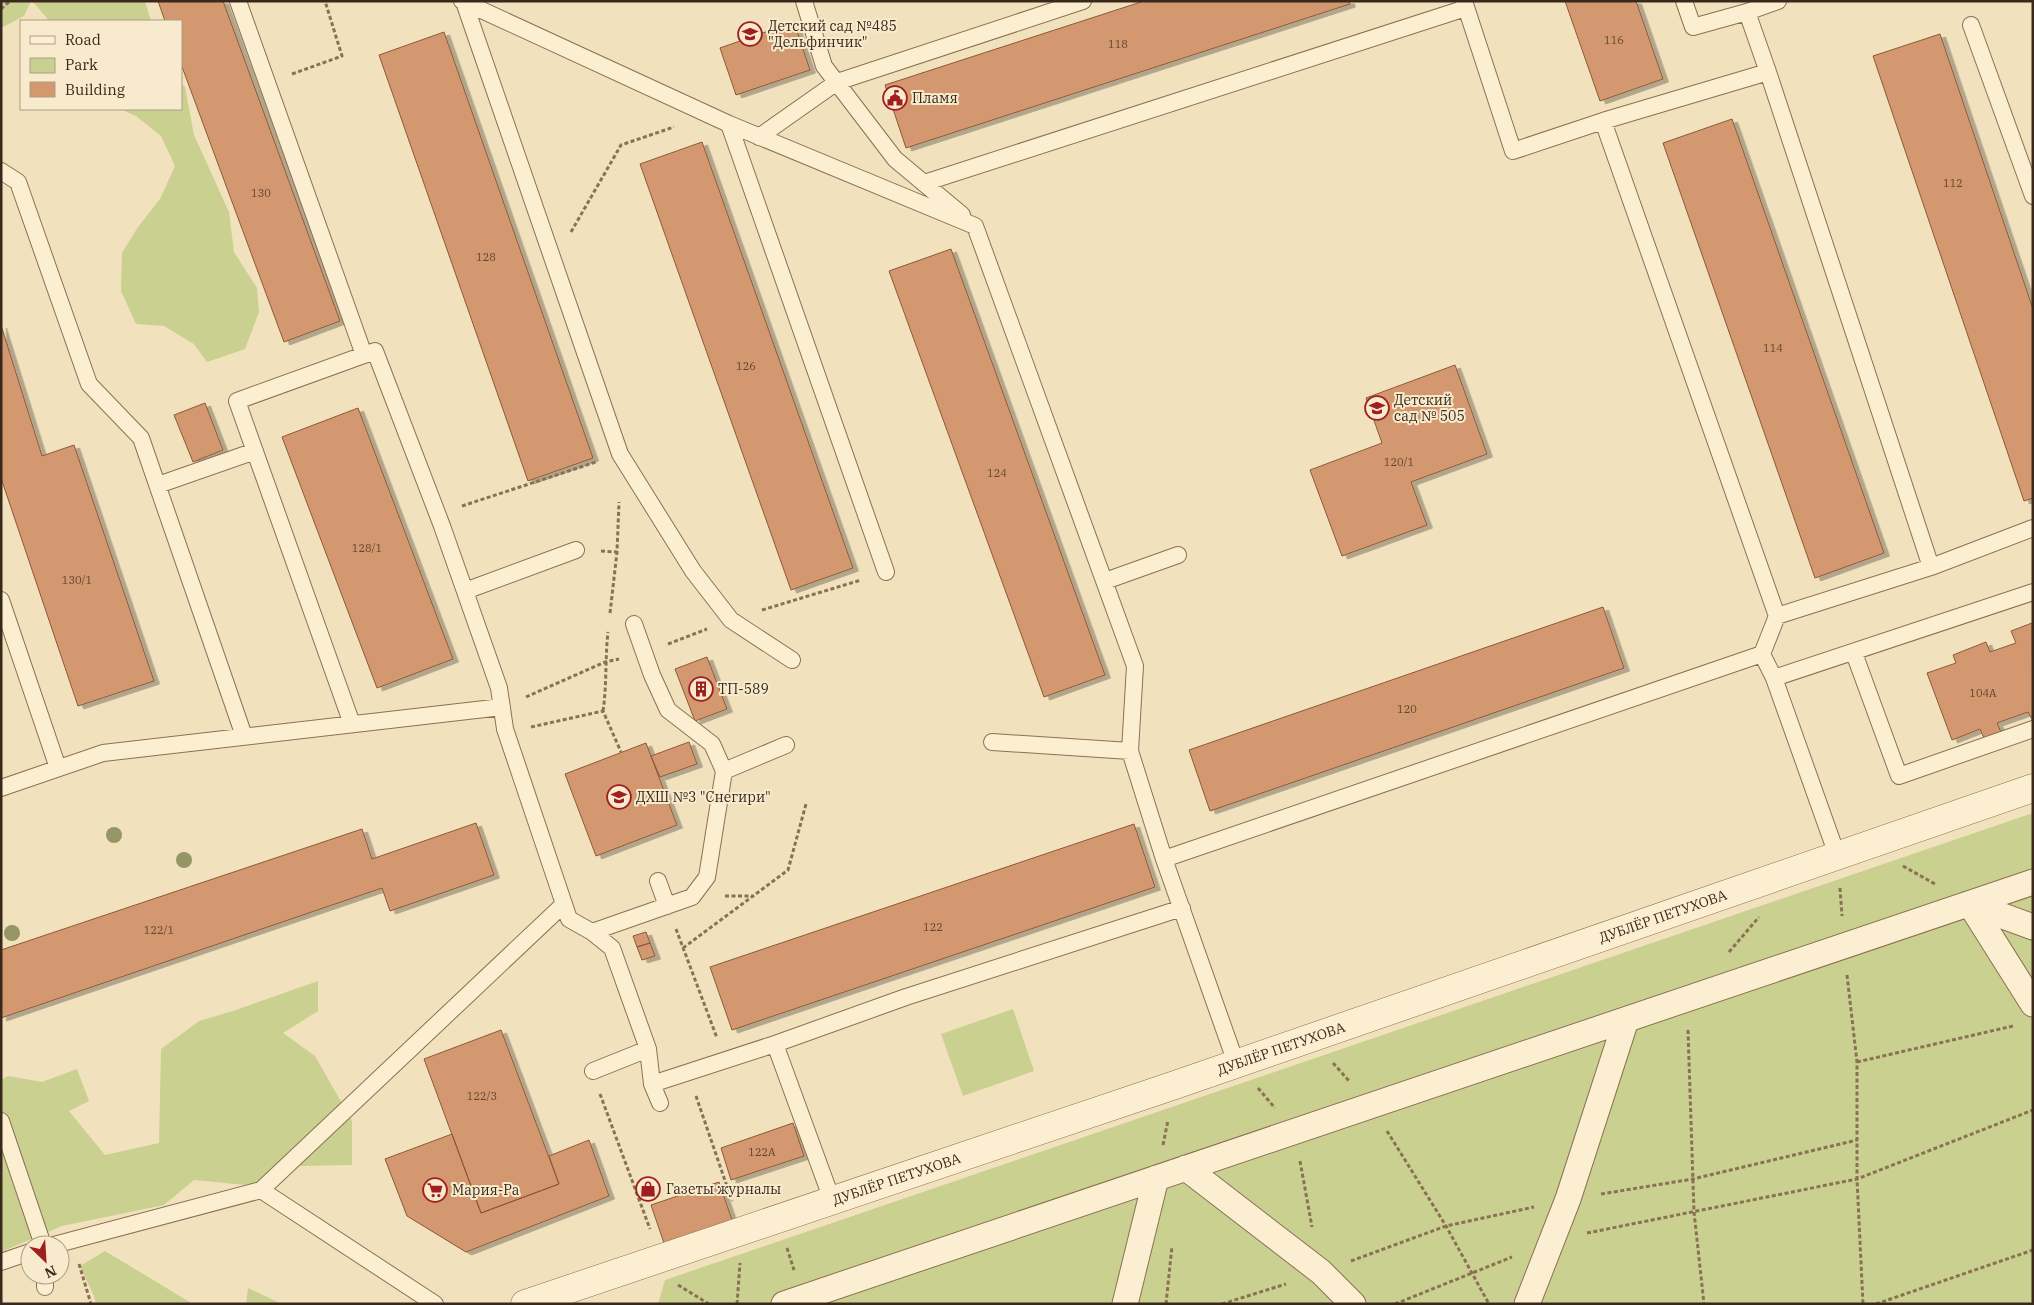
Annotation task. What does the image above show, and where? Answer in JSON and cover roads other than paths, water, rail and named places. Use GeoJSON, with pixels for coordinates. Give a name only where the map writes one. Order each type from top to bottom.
{"type":"FeatureCollection","features":[{"type":"Feature","properties":{"kind":"street","name":"ДУБЛЁР ПЕТУХОВА"},"geometry":{"type":"LineString","coordinates":[[525,1304],[1175,1085],[2033,788]]}},
{"type":"Feature","properties":{"kind":"street"},"geometry":{"type":"LineString","coordinates":[[794,1300],[2033,882]]}},
{"type":"Feature","properties":{"kind":"street"},"geometry":{"type":"LineString","coordinates":[[1970,904],[2033,927]]}},
{"type":"Feature","properties":{"kind":"street"},"geometry":{"type":"LineString","coordinates":[[1970,904],[2033,1004]]}},
{"type":"Feature","properties":{"kind":"street"},"geometry":{"type":"LineString","coordinates":[[1527,1304],[1568,1199],[1626,1020]]}},
{"type":"Feature","properties":{"kind":"street"},"geometry":{"type":"LineString","coordinates":[[1186,1168],[1321,1272],[1353,1304]]}},
{"type":"Feature","properties":{"kind":"street"},"geometry":{"type":"LineString","coordinates":[[1125,1304],[1156,1178]]}},
{"type":"Feature","properties":{"kind":"lane"},"geometry":{"type":"LineString","coordinates":[[238,1],[364,355]]}},
{"type":"Feature","properties":{"kind":"lane"},"geometry":{"type":"LineString","coordinates":[[804,1],[824,66],[895,159],[975,226],[1135,666],[1130,751],[1164,860],[1236,1063]]}},
{"type":"Feature","properties":{"kind":"lane"},"geometry":{"type":"LineString","coordinates":[[759,137],[837,82],[1083,1]]}},
{"type":"Feature","properties":{"kind":"lane"},"geometry":{"type":"LineString","coordinates":[[1684,1],[1693,27],[1778,1]]}},
{"type":"Feature","properties":{"kind":"lane"},"geometry":{"type":"LineString","coordinates":[[463,2],[710,116],[975,226]]}},
{"type":"Feature","properties":{"kind":"lane"},"geometry":{"type":"LineString","coordinates":[[463,2],[620,454],[694,571],[731,620],[792,660]]}},
{"type":"Feature","properties":{"kind":"lane"},"geometry":{"type":"LineString","coordinates":[[924,183],[1465,5],[1513,151],[1603,121],[1768,72]]}},
{"type":"Feature","properties":{"kind":"lane"},"geometry":{"type":"LineString","coordinates":[[1747,12],[1931,567]]}},
{"type":"Feature","properties":{"kind":"lane"},"geometry":{"type":"LineString","coordinates":[[1971,25],[2033,196]]}},
{"type":"Feature","properties":{"kind":"lane"},"geometry":{"type":"LineString","coordinates":[[1603,121],[1777,616],[1762,654],[1774,678],[1837,855]]}},
{"type":"Feature","properties":{"kind":"lane"},"geometry":{"type":"LineString","coordinates":[[729,124],[886,572]]}},
{"type":"Feature","properties":{"kind":"lane"},"geometry":{"type":"LineString","coordinates":[[1,171],[18,182],[89,384],[141,438],[244,736]]}},
{"type":"Feature","properties":{"kind":"lane"},"geometry":{"type":"LineString","coordinates":[[352,724],[237,401],[375,351],[442,526],[499,688],[505,729],[569,919],[592,932],[612,948],[648,1049],[652,1084],[660,1103]]}},
{"type":"Feature","properties":{"kind":"lane"},"geometry":{"type":"LineString","coordinates":[[158,485],[255,451]]}},
{"type":"Feature","properties":{"kind":"lane"},"geometry":{"type":"LineString","coordinates":[[1777,616],[1931,567],[2033,528]]}},
{"type":"Feature","properties":{"kind":"lane"},"geometry":{"type":"LineString","coordinates":[[465,591],[576,550]]}},
{"type":"Feature","properties":{"kind":"lane"},"geometry":{"type":"LineString","coordinates":[[1105,581],[1178,555]]}},
{"type":"Feature","properties":{"kind":"lane"},"geometry":{"type":"LineString","coordinates":[[1774,678],[2033,592]]}},
{"type":"Feature","properties":{"kind":"lane"},"geometry":{"type":"LineString","coordinates":[[1,600],[58,768]]}},
{"type":"Feature","properties":{"kind":"lane"},"geometry":{"type":"LineString","coordinates":[[592,932],[692,897],[707,877],[724,771],[712,744],[668,710],[634,624]]}},
{"type":"Feature","properties":{"kind":"lane"},"geometry":{"type":"LineString","coordinates":[[1854,653],[1899,776],[2033,729]]}},
{"type":"Feature","properties":{"kind":"lane"},"geometry":{"type":"LineString","coordinates":[[1164,860],[1762,654]]}},
{"type":"Feature","properties":{"kind":"lane"},"geometry":{"type":"LineString","coordinates":[[1,788],[103,753],[502,707]]}},
{"type":"Feature","properties":{"kind":"lane"},"geometry":{"type":"LineString","coordinates":[[992,742],[1130,751]]}},
{"type":"Feature","properties":{"kind":"lane"},"geometry":{"type":"LineString","coordinates":[[724,771],[786,745]]}},
{"type":"Feature","properties":{"kind":"lane"},"geometry":{"type":"LineString","coordinates":[[658,881],[666,906]]}},
{"type":"Feature","properties":{"kind":"lane"},"geometry":{"type":"LineString","coordinates":[[70,1241],[261,1190],[564,904]]}},
{"type":"Feature","properties":{"kind":"lane"},"geometry":{"type":"LineString","coordinates":[[652,1084],[775,1044],[906,997],[1182,908]]}},
{"type":"Feature","properties":{"kind":"lane"},"geometry":{"type":"LineString","coordinates":[[775,1044],[832,1200]]}},
{"type":"Feature","properties":{"kind":"lane"},"geometry":{"type":"LineString","coordinates":[[593,1071],[648,1049]]}},
{"type":"Feature","properties":{"kind":"lane"},"geometry":{"type":"LineString","coordinates":[[1,1121],[40,1235]]}},
{"type":"Feature","properties":{"kind":"lane"},"geometry":{"type":"LineString","coordinates":[[261,1190],[435,1304]]}},
{"type":"Feature","properties":{"kind":"lane"},"geometry":{"type":"LineString","coordinates":[[1,1262],[20,1255]]}},
{"type":"Feature","properties":{"kind":"place","name":"Детский сад №485 \"Дельфинчик\""},"geometry":{"type":"Point","coordinates":[750,34]}},
{"type":"Feature","properties":{"kind":"place","name":"Пламя"},"geometry":{"type":"Point","coordinates":[895,98]}},
{"type":"Feature","properties":{"kind":"place","name":"Детский сад № 505"},"geometry":{"type":"Point","coordinates":[1377,408]}},
{"type":"Feature","properties":{"kind":"place","name":"ТП-589"},"geometry":{"type":"Point","coordinates":[701,689]}},
{"type":"Feature","properties":{"kind":"place","name":"ДХШ №3 \"Снегири\""},"geometry":{"type":"Point","coordinates":[619,797]}},
{"type":"Feature","properties":{"kind":"place","name":"Газеты журналы"},"geometry":{"type":"Point","coordinates":[648,1189]}},
{"type":"Feature","properties":{"kind":"place","name":"Мария-Ра"},"geometry":{"type":"Point","coordinates":[435,1190]}}]}
